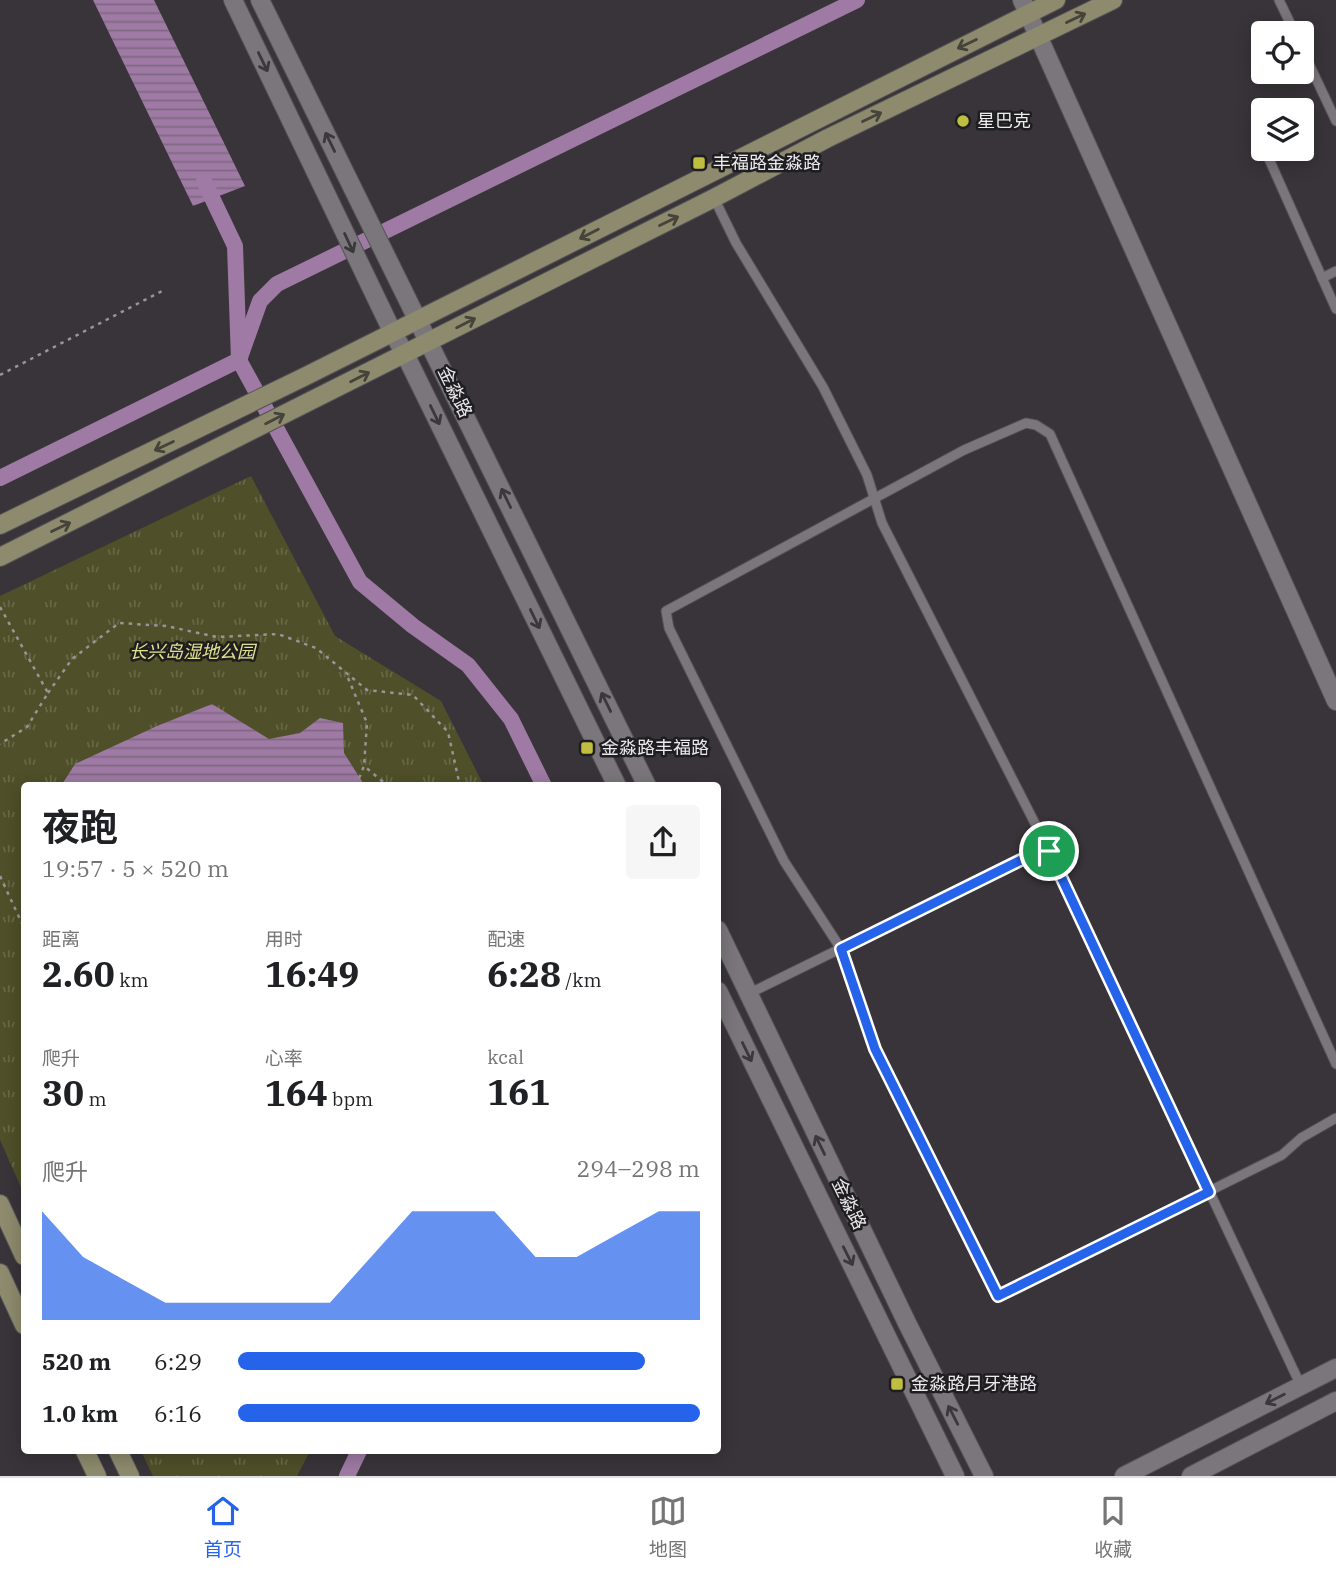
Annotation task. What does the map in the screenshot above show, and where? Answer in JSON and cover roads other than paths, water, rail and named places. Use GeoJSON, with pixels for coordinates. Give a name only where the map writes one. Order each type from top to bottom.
{"type":"FeatureCollection","features":[{"type":"Feature","properties":{"kind":"street","name":"金淼路"},"geometry":{"type":"LineString","coordinates":[[233,0],[393,333],[615,782]]}},
{"type":"Feature","properties":{"kind":"street","name":"金淼路"},"geometry":{"type":"LineString","coordinates":[[260,0],[645,782]]}},
{"type":"Feature","properties":{"kind":"street"},"geometry":{"type":"LineString","coordinates":[[0,525],[393,333],[1025,7],[1056,0]]}},
{"type":"Feature","properties":{"kind":"street"},"geometry":{"type":"LineString","coordinates":[[0,557],[828,138],[1112,0]]}},
{"type":"Feature","properties":{"kind":"street"},"geometry":{"type":"LineString","coordinates":[[1025,7],[1336,701]]}},
{"type":"Feature","properties":{"kind":"street","name":"金淼路"},"geometry":{"type":"LineString","coordinates":[[721,937],[901,1311],[984,1476]]}},
{"type":"Feature","properties":{"kind":"street","name":"金淼路"},"geometry":{"type":"LineString","coordinates":[[721,997],[955,1476]]}},
{"type":"Feature","properties":{"kind":"street"},"geometry":{"type":"LineString","coordinates":[[0,1204],[21,1250]]}},
{"type":"Feature","properties":{"kind":"street"},"geometry":{"type":"LineString","coordinates":[[0,1273],[21,1318]]}},
{"type":"Feature","properties":{"kind":"street"},"geometry":{"type":"LineString","coordinates":[[1124,1476],[1336,1368]]}},
{"type":"Feature","properties":{"kind":"street"},"geometry":{"type":"LineString","coordinates":[[1191,1476],[1336,1401]]}},
{"type":"Feature","properties":{"kind":"street"},"geometry":{"type":"LineString","coordinates":[[86,1454],[97,1476]]}},
{"type":"Feature","properties":{"kind":"street"},"geometry":{"type":"LineString","coordinates":[[119,1454],[130,1476]]}},
{"type":"Feature","properties":{"kind":"lane"},"geometry":{"type":"LineString","coordinates":[[1279,0],[1289,21]]}},
{"type":"Feature","properties":{"kind":"lane"},"geometry":{"type":"LineString","coordinates":[[1314,74],[1336,121]]}},
{"type":"Feature","properties":{"kind":"lane"},"geometry":{"type":"LineString","coordinates":[[1270,161],[1336,309]]}},
{"type":"Feature","properties":{"kind":"lane"},"geometry":{"type":"LineString","coordinates":[[714,198],[736,243],[823,387],[867,475],[882,523],[1049,851],[1301,1386]]}},
{"type":"Feature","properties":{"kind":"lane"},"geometry":{"type":"LineString","coordinates":[[1322,278],[1336,271]]}},
{"type":"Feature","properties":{"kind":"lane"},"geometry":{"type":"LineString","coordinates":[[1336,1064],[1050,435],[1036,425],[1026,423],[964,450],[666,611],[669,628],[784,861],[841,949],[875,1049],[998,1296],[1282,1155],[1301,1138],[1336,1118]]}},
{"type":"Feature","properties":{"kind":"lane"},"geometry":{"type":"LineString","coordinates":[[747,994],[1033,854],[1049,851]]}},
{"type":"Feature","properties":{"kind":"waterway"},"geometry":{"type":"LineString","coordinates":[[0,478],[239,360],[260,301],[277,284],[857,0]]}},
{"type":"Feature","properties":{"kind":"waterway"},"geometry":{"type":"LineString","coordinates":[[204,181],[235,246],[239,360],[360,582],[413,626],[468,665],[511,719],[542,782]]}},
{"type":"Feature","properties":{"kind":"waterway"},"geometry":{"type":"LineString","coordinates":[[347,1476],[358,1454]]}},
{"type":"Feature","properties":{"kind":"place","name":"星巴克"},"geometry":{"type":"Point","coordinates":[963,121]}},
{"type":"Feature","properties":{"kind":"place","name":"丰福路金淼路"},"geometry":{"type":"Point","coordinates":[699,163]}},
{"type":"Feature","properties":{"kind":"place","name":"金淼路丰福路"},"geometry":{"type":"Point","coordinates":[587,748]}},
{"type":"Feature","properties":{"kind":"place","name":"金淼路月牙港路"},"geometry":{"type":"Point","coordinates":[897,1384]}},
{"type":"Feature","properties":{"kind":"park label","name":"长兴岛湿地公园"},"geometry":{"type":"Point","coordinates":[192,652]}}]}
